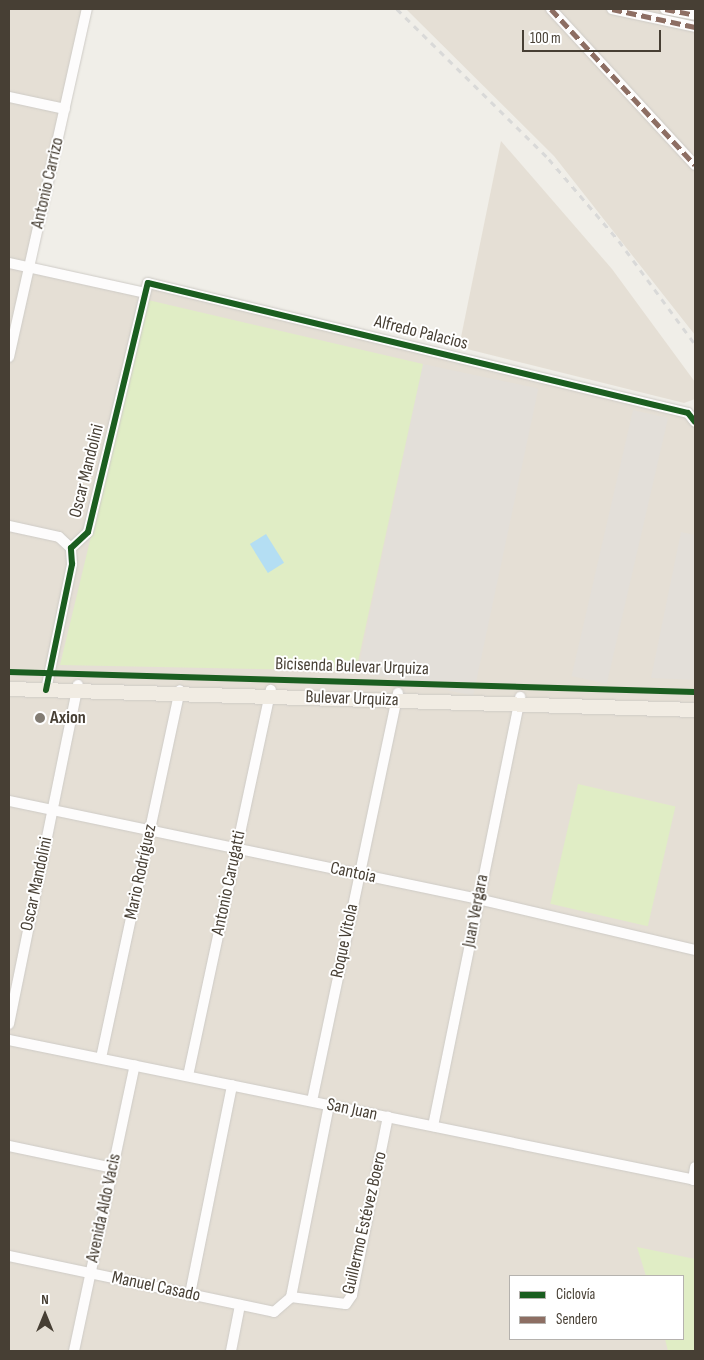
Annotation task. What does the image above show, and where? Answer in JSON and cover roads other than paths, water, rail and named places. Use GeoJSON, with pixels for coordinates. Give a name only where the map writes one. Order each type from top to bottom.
{"type":"FeatureCollection","features":[{"type":"Feature","properties":{"kind":"main road","name":"Bulevar Urquiza"},"geometry":{"type":"LineString","coordinates":[[9,683],[46,687],[397,697],[695,701]]}},
{"type":"Feature","properties":{"kind":"main road","name":"Bulevar Urquiza"},"geometry":{"type":"LineString","coordinates":[[9,689],[46,687]]}},
{"type":"Feature","properties":{"kind":"main road","name":"Bulevar Urquiza"},"geometry":{"type":"LineString","coordinates":[[519,700],[695,710]]}},
{"type":"Feature","properties":{"kind":"street","name":"Antonio Carrizo"},"geometry":{"type":"LineString","coordinates":[[9,357],[87,9]]}},
{"type":"Feature","properties":{"kind":"street"},"geometry":{"type":"LineString","coordinates":[[550,9],[695,165]]}},
{"type":"Feature","properties":{"kind":"street"},"geometry":{"type":"LineString","coordinates":[[612,9],[695,27]]}},
{"type":"Feature","properties":{"kind":"street"},"geometry":{"type":"LineString","coordinates":[[665,9],[695,15]]}},
{"type":"Feature","properties":{"kind":"street"},"geometry":{"type":"LineString","coordinates":[[9,97],[64,110]]}},
{"type":"Feature","properties":{"kind":"street"},"geometry":{"type":"LineString","coordinates":[[9,263],[145,293]]}},
{"type":"Feature","properties":{"kind":"street","name":"Oscar Mandolini"},"geometry":{"type":"LineString","coordinates":[[71,548],[88,532],[148,282]]}},
{"type":"Feature","properties":{"kind":"street","name":"Alfredo Palacios"},"geometry":{"type":"LineString","coordinates":[[148,282],[688,413],[695,422]]}},
{"type":"Feature","properties":{"kind":"street"},"geometry":{"type":"LineString","coordinates":[[9,526],[59,537],[71,548],[72,564],[46,687]]}},
{"type":"Feature","properties":{"kind":"street","name":"Oscar Mandolini"},"geometry":{"type":"LineString","coordinates":[[9,1024],[77,688]]}},
{"type":"Feature","properties":{"kind":"street","name":"Mario Rodríguez"},"geometry":{"type":"LineString","coordinates":[[101,1058],[180,691]]}},
{"type":"Feature","properties":{"kind":"street","name":"Antonio Carugatti"},"geometry":{"type":"LineString","coordinates":[[188,1076],[270,693]]}},
{"type":"Feature","properties":{"kind":"street","name":"Roque Vitola"},"geometry":{"type":"LineString","coordinates":[[312,1101],[397,697]]}},
{"type":"Feature","properties":{"kind":"street","name":"Juan Vergara"},"geometry":{"type":"LineString","coordinates":[[433,1126],[519,700]]}},
{"type":"Feature","properties":{"kind":"street","name":"Cantoia"},"geometry":{"type":"LineString","coordinates":[[9,801],[478,899],[695,950]]}},
{"type":"Feature","properties":{"kind":"street","name":"San Juan"},"geometry":{"type":"LineString","coordinates":[[9,1040],[135,1064],[694,1180]]}},
{"type":"Feature","properties":{"kind":"street","name":"Avenida Aldo Vacis"},"geometry":{"type":"LineString","coordinates":[[74,1351],[135,1064]]}},
{"type":"Feature","properties":{"kind":"street"},"geometry":{"type":"LineString","coordinates":[[190,1294],[232,1085]]}},
{"type":"Feature","properties":{"kind":"street"},"geometry":{"type":"LineString","coordinates":[[291,1297],[329,1105]]}},
{"type":"Feature","properties":{"kind":"street","name":"Guillermo Estévez Boero"},"geometry":{"type":"LineString","coordinates":[[291,1297],[346,1304],[352,1295],[388,1117]]}},
{"type":"Feature","properties":{"kind":"street"},"geometry":{"type":"LineString","coordinates":[[9,1146],[113,1168]]}},
{"type":"Feature","properties":{"kind":"street"},"geometry":{"type":"LineString","coordinates":[[694,1180],[695,1167]]}},
{"type":"Feature","properties":{"kind":"street","name":"Manuel Casado"},"geometry":{"type":"LineString","coordinates":[[9,1256],[274,1312],[291,1297]]}},
{"type":"Feature","properties":{"kind":"street"},"geometry":{"type":"LineString","coordinates":[[231,1351],[240,1304]]}},
{"type":"Feature","properties":{"kind":"water"},"geometry":{"type":"Polygon","coordinates":[[[266,534],[284,563],[268,573],[250,544],[266,534]]]}},
{"type":"Feature","properties":{"kind":"railway"},"geometry":{"type":"LineString","coordinates":[[397,9],[549,159],[619,241],[695,344]]}},
{"type":"Feature","properties":{"kind":"place","name":"Axion"},"geometry":{"type":"Point","coordinates":[40,718]}}]}
